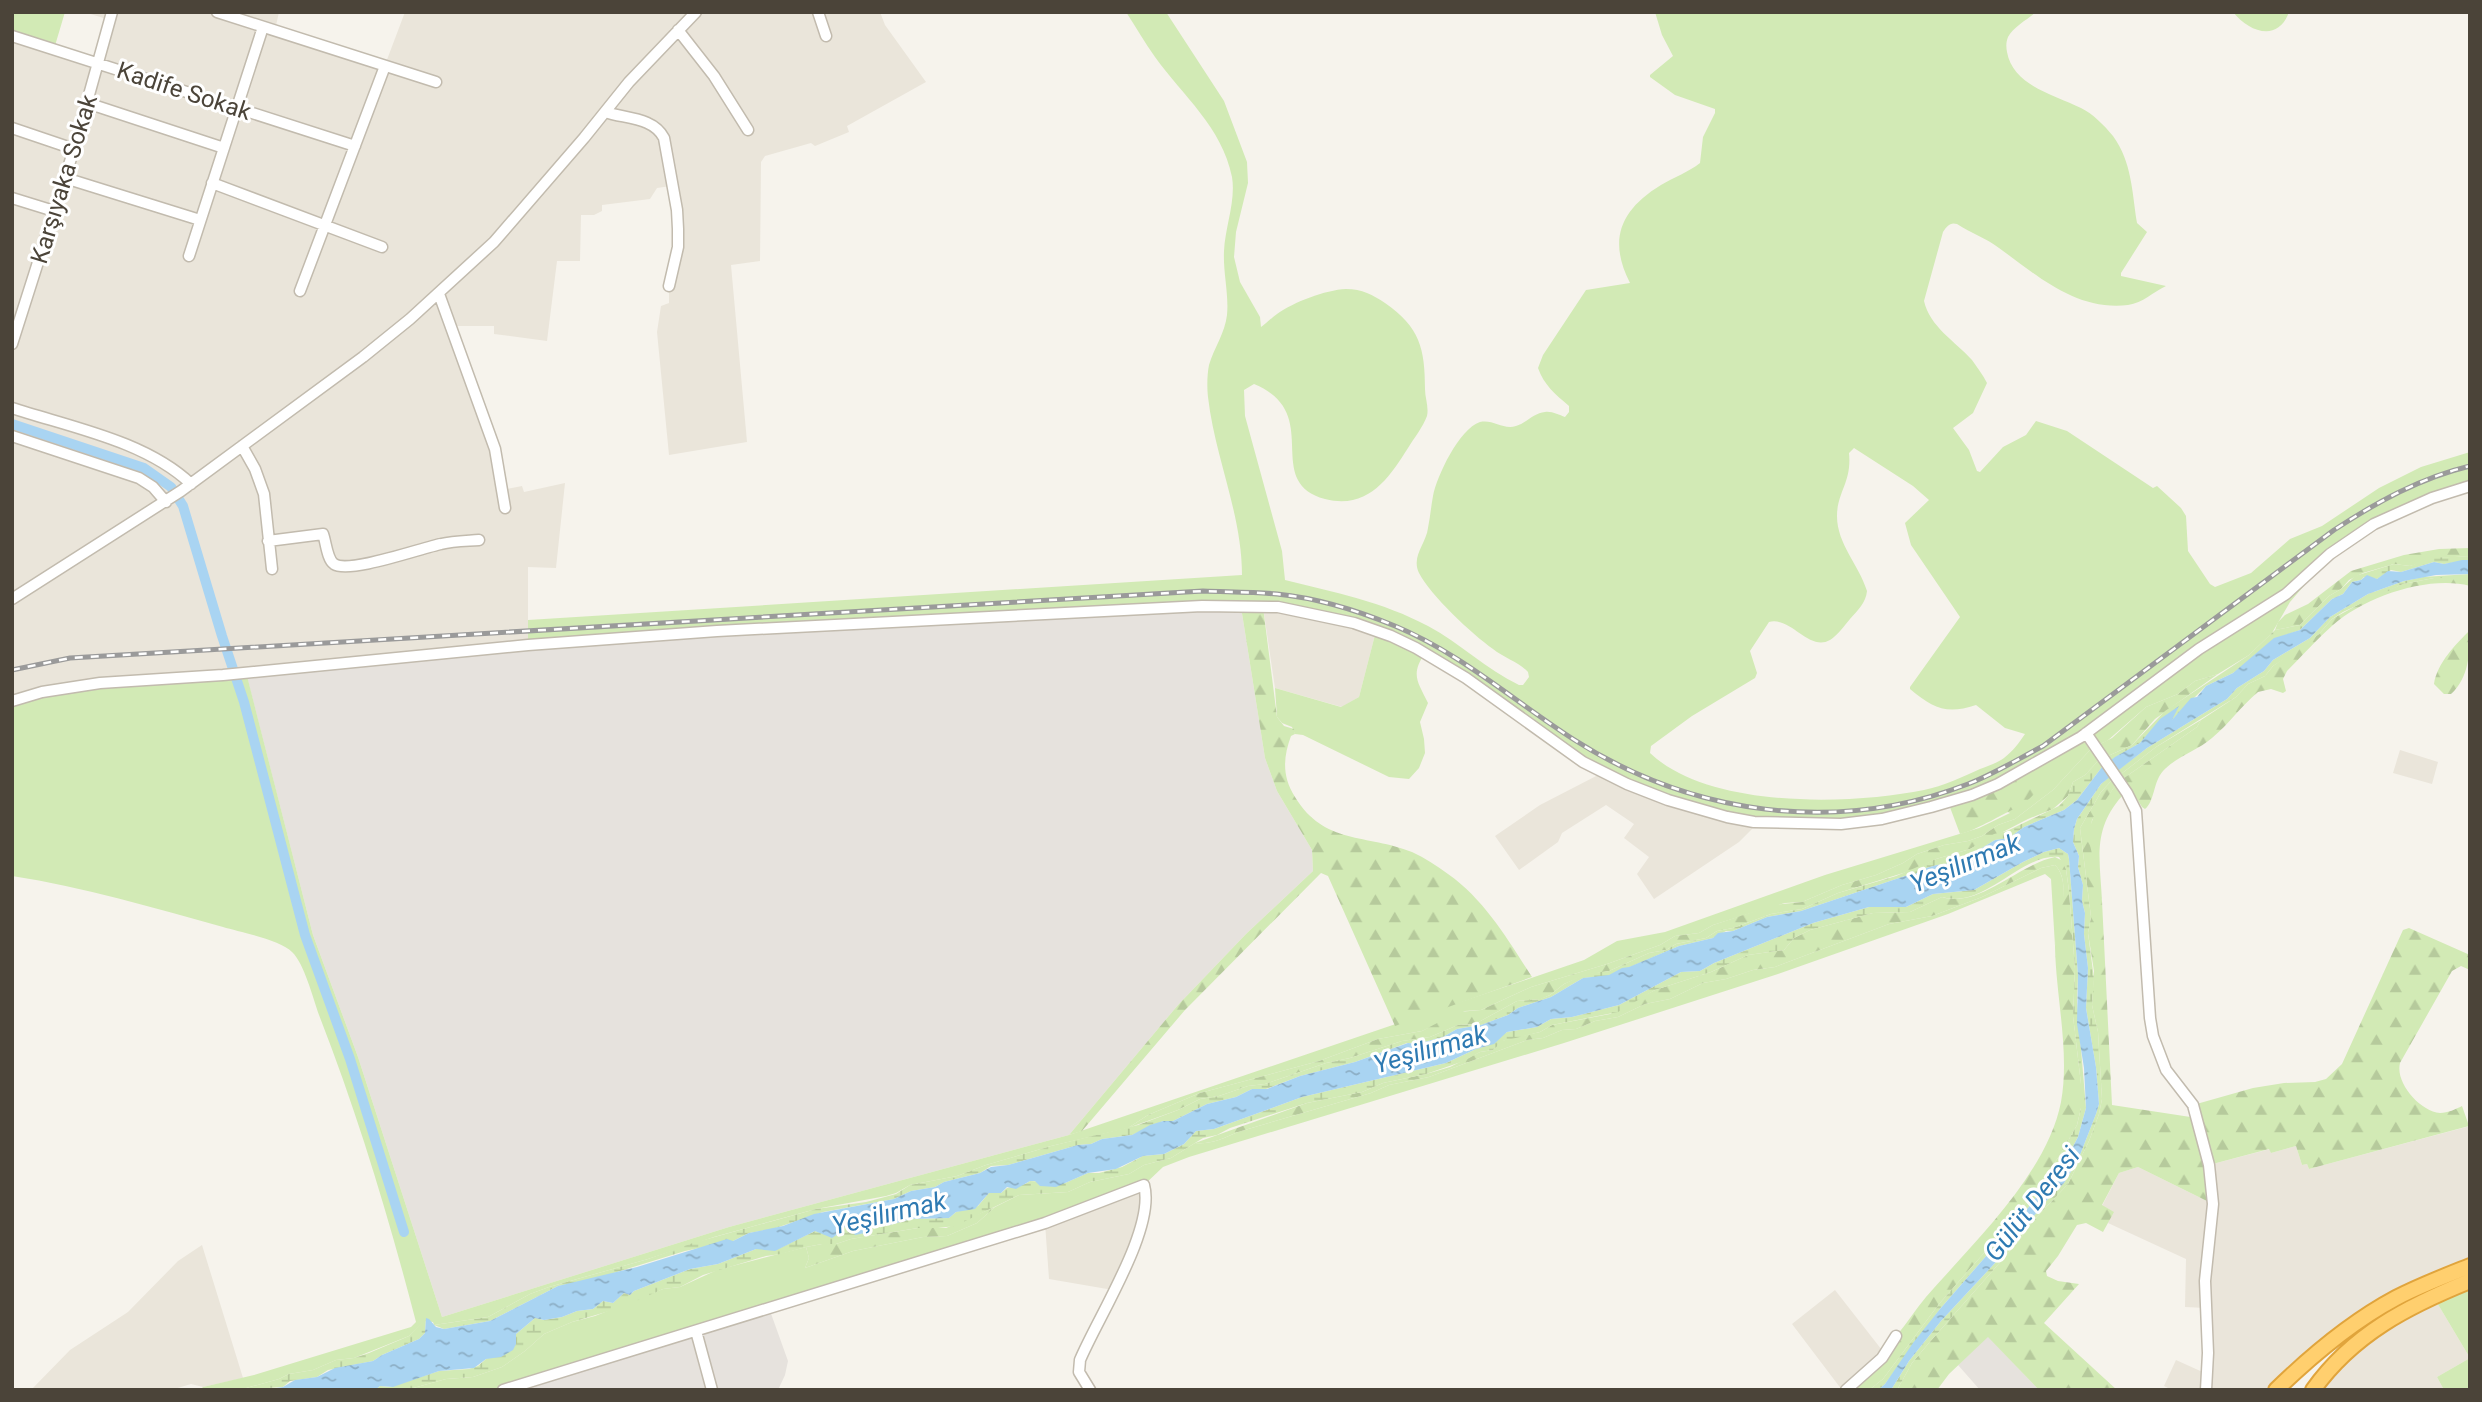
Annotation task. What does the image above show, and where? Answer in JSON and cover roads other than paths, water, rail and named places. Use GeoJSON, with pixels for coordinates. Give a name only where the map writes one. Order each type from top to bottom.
{"type":"FeatureCollection","features":[{"type":"Feature","properties":{"kind":"highway"},"geometry":{"type":"LineString","coordinates":[[2276,1390],[2301,1365],[2369,1314],[2419,1287],[2470,1266]]}},
{"type":"Feature","properties":{"kind":"highway"},"geometry":{"type":"LineString","coordinates":[[2313,1390],[2352,1345],[2377,1326],[2425,1299],[2470,1281]]}},
{"type":"Feature","properties":{"kind":"street","name":"Karşıyaka Sokak"},"geometry":{"type":"LineString","coordinates":[[12,344],[74,149],[112,12]]}},
{"type":"Feature","properties":{"kind":"street"},"geometry":{"type":"LineString","coordinates":[[216,12],[436,82]]}},
{"type":"Feature","properties":{"kind":"street"},"geometry":{"type":"LineString","coordinates":[[12,598],[191,484],[363,357],[439,294],[494,242],[629,82],[696,12]]}},
{"type":"Feature","properties":{"kind":"street"},"geometry":{"type":"LineString","coordinates":[[818,12],[826,36]]}},
{"type":"Feature","properties":{"kind":"street"},"geometry":{"type":"LineString","coordinates":[[189,256],[263,27]]}},
{"type":"Feature","properties":{"kind":"street"},"geometry":{"type":"LineString","coordinates":[[678,30],[714,76],[748,130]]}},
{"type":"Feature","properties":{"kind":"street","name":"Kadife Sokak"},"geometry":{"type":"LineString","coordinates":[[13,40],[98,63],[355,146]]}},
{"type":"Feature","properties":{"kind":"street"},"geometry":{"type":"LineString","coordinates":[[300,291],[385,66]]}},
{"type":"Feature","properties":{"kind":"street"},"geometry":{"type":"LineString","coordinates":[[87,103],[224,148]]}},
{"type":"Feature","properties":{"kind":"street"},"geometry":{"type":"LineString","coordinates":[[605,113],[648,122],[655,125],[664,138],[678,229],[678,247],[669,286]]}},
{"type":"Feature","properties":{"kind":"street"},"geometry":{"type":"LineString","coordinates":[[12,128],[74,149]]}},
{"type":"Feature","properties":{"kind":"street"},"geometry":{"type":"LineString","coordinates":[[65,178],[200,220]]}},
{"type":"Feature","properties":{"kind":"street"},"geometry":{"type":"LineString","coordinates":[[212,183],[382,247]]}},
{"type":"Feature","properties":{"kind":"street"},"geometry":{"type":"LineString","coordinates":[[12,198],[54,211]]}},
{"type":"Feature","properties":{"kind":"street"},"geometry":{"type":"LineString","coordinates":[[439,294],[495,449],[505,508]]}},
{"type":"Feature","properties":{"kind":"street"},"geometry":{"type":"LineString","coordinates":[[12,408],[126,445],[167,466],[191,484]]}},
{"type":"Feature","properties":{"kind":"street"},"geometry":{"type":"LineString","coordinates":[[12,436],[139,478],[168,500]]}},
{"type":"Feature","properties":{"kind":"street"},"geometry":{"type":"LineString","coordinates":[[242,446],[255,468],[264,494],[272,569]]}},
{"type":"Feature","properties":{"kind":"street"},"geometry":{"type":"LineString","coordinates":[[12,701],[63,687],[717,631],[1202,606],[1263,607],[1319,614],[1391,636],[1466,678],[1563,749],[1602,773],[1668,800],[1754,822],[1841,824],[1882,819],[1931,807],[1998,784],[2086,733],[2199,649],[2279,600],[2330,554],[2366,529],[2432,498],[2470,486]]}},
{"type":"Feature","properties":{"kind":"street"},"geometry":{"type":"LineString","coordinates":[[268,541],[323,534],[331,561],[345,567],[385,560],[443,544],[479,540]]}},
{"type":"Feature","properties":{"kind":"street"},"geometry":{"type":"LineString","coordinates":[[2086,733],[2136,811],[2147,998],[2153,1036],[2166,1070],[2193,1105],[2207,1151],[2213,1204],[2205,1281],[2208,1367],[2206,1390]]}},
{"type":"Feature","properties":{"kind":"street"},"geometry":{"type":"LineString","coordinates":[[503,1390],[1045,1223],[1144,1185],[1147,1205],[1140,1230],[1080,1360],[1079,1372],[1090,1390]]}},
{"type":"Feature","properties":{"kind":"street"},"geometry":{"type":"LineString","coordinates":[[696,1331],[712,1390]]}},
{"type":"Feature","properties":{"kind":"street"},"geometry":{"type":"LineString","coordinates":[[1846,1390],[1885,1354],[1896,1336]]}},
{"type":"Feature","properties":{"kind":"water"},"geometry":{"type":"Polygon","coordinates":[[[2470,560],[2470,574],[2436,575],[2404,581],[2368,594],[2330,617],[2310,638],[2273,660],[2264,671],[2237,688],[2227,699],[2147,748],[2101,784],[2077,819],[2073,842],[2079,856],[2078,867],[2083,885],[2088,968],[2086,1008],[2096,1067],[2099,1104],[2096,1114],[2078,1160],[2064,1183],[1941,1321],[1909,1361],[1891,1390],[1878,1390],[1940,1309],[2028,1208],[2069,1154],[2078,1137],[2086,1108],[2084,1068],[2077,1024],[2078,975],[2069,859],[2068,854],[2059,848],[2023,862],[1974,890],[1933,894],[1906,907],[1869,907],[1813,923],[1700,971],[1681,972],[1619,1005],[1572,1017],[1551,1019],[1537,1027],[1507,1032],[1494,1044],[1446,1063],[1302,1097],[1214,1129],[1196,1131],[1184,1144],[1164,1154],[1143,1156],[1116,1169],[1088,1173],[1056,1187],[1040,1186],[1035,1181],[1030,1181],[1016,1189],[1007,1187],[1001,1193],[989,1193],[975,1209],[956,1212],[949,1218],[911,1219],[889,1225],[876,1225],[865,1233],[855,1235],[847,1224],[832,1238],[815,1231],[775,1251],[756,1249],[718,1264],[690,1269],[630,1295],[624,1293],[613,1303],[603,1301],[593,1309],[562,1317],[544,1320],[535,1318],[516,1334],[513,1350],[501,1357],[486,1359],[474,1368],[439,1371],[393,1387],[380,1386],[375,1390],[263,1390],[283,1387],[295,1380],[317,1377],[335,1368],[373,1361],[419,1339],[425,1333],[426,1318],[436,1327],[444,1329],[490,1321],[558,1286],[637,1267],[727,1239],[733,1241],[749,1233],[783,1226],[814,1214],[894,1199],[911,1191],[935,1187],[991,1167],[1008,1165],[1102,1139],[1132,1135],[1150,1125],[1173,1121],[1207,1104],[1236,1097],[1252,1089],[1267,1089],[1300,1076],[1355,1062],[1408,1043],[1417,1044],[1443,1037],[1457,1029],[1481,1025],[1551,997],[1583,978],[1609,975],[1679,946],[1713,938],[1718,933],[1733,931],[1767,917],[1801,911],[1914,875],[1923,869],[1959,862],[1995,840],[2009,838],[2024,827],[2064,810],[2077,800],[2102,767],[2140,743],[2160,719],[2179,706],[2172,720],[2191,698],[2197,697],[2206,686],[2233,673],[2274,638],[2300,630],[2332,599],[2343,594],[2352,582],[2367,575],[2377,579],[2388,571],[2401,572],[2434,562],[2444,564],[2470,560]]]}},
{"type":"Feature","properties":{"kind":"waterway"},"geometry":{"type":"LineString","coordinates":[[12,424],[144,468],[171,487],[183,506],[244,702],[305,935],[350,1059],[404,1232]]}},
{"type":"Feature","properties":{"kind":"railway"},"geometry":{"type":"LineString","coordinates":[[12,670],[70,658],[1203,591],[1277,594],[1352,610],[1419,637],[1464,664],[1573,739],[1618,765],[1666,785],[1715,800],[1765,809],[1816,812],[1867,809],[1918,800],[1968,784],[2043,746],[2334,530],[2399,492],[2470,466]]}},
{"type":"Feature","properties":{"kind":"water label","name":"Yeşilırmak"},"geometry":{"type":"Point","coordinates":[1965,863]}},
{"type":"Feature","properties":{"kind":"water label","name":"Yeşilırmak"},"geometry":{"type":"Point","coordinates":[1430,1049]}},
{"type":"Feature","properties":{"kind":"water label","name":"Gülüt Deresi"},"geometry":{"type":"Point","coordinates":[2032,1204]}},
{"type":"Feature","properties":{"kind":"water label","name":"Yeşilırmak"},"geometry":{"type":"Point","coordinates":[889,1213]}}]}
